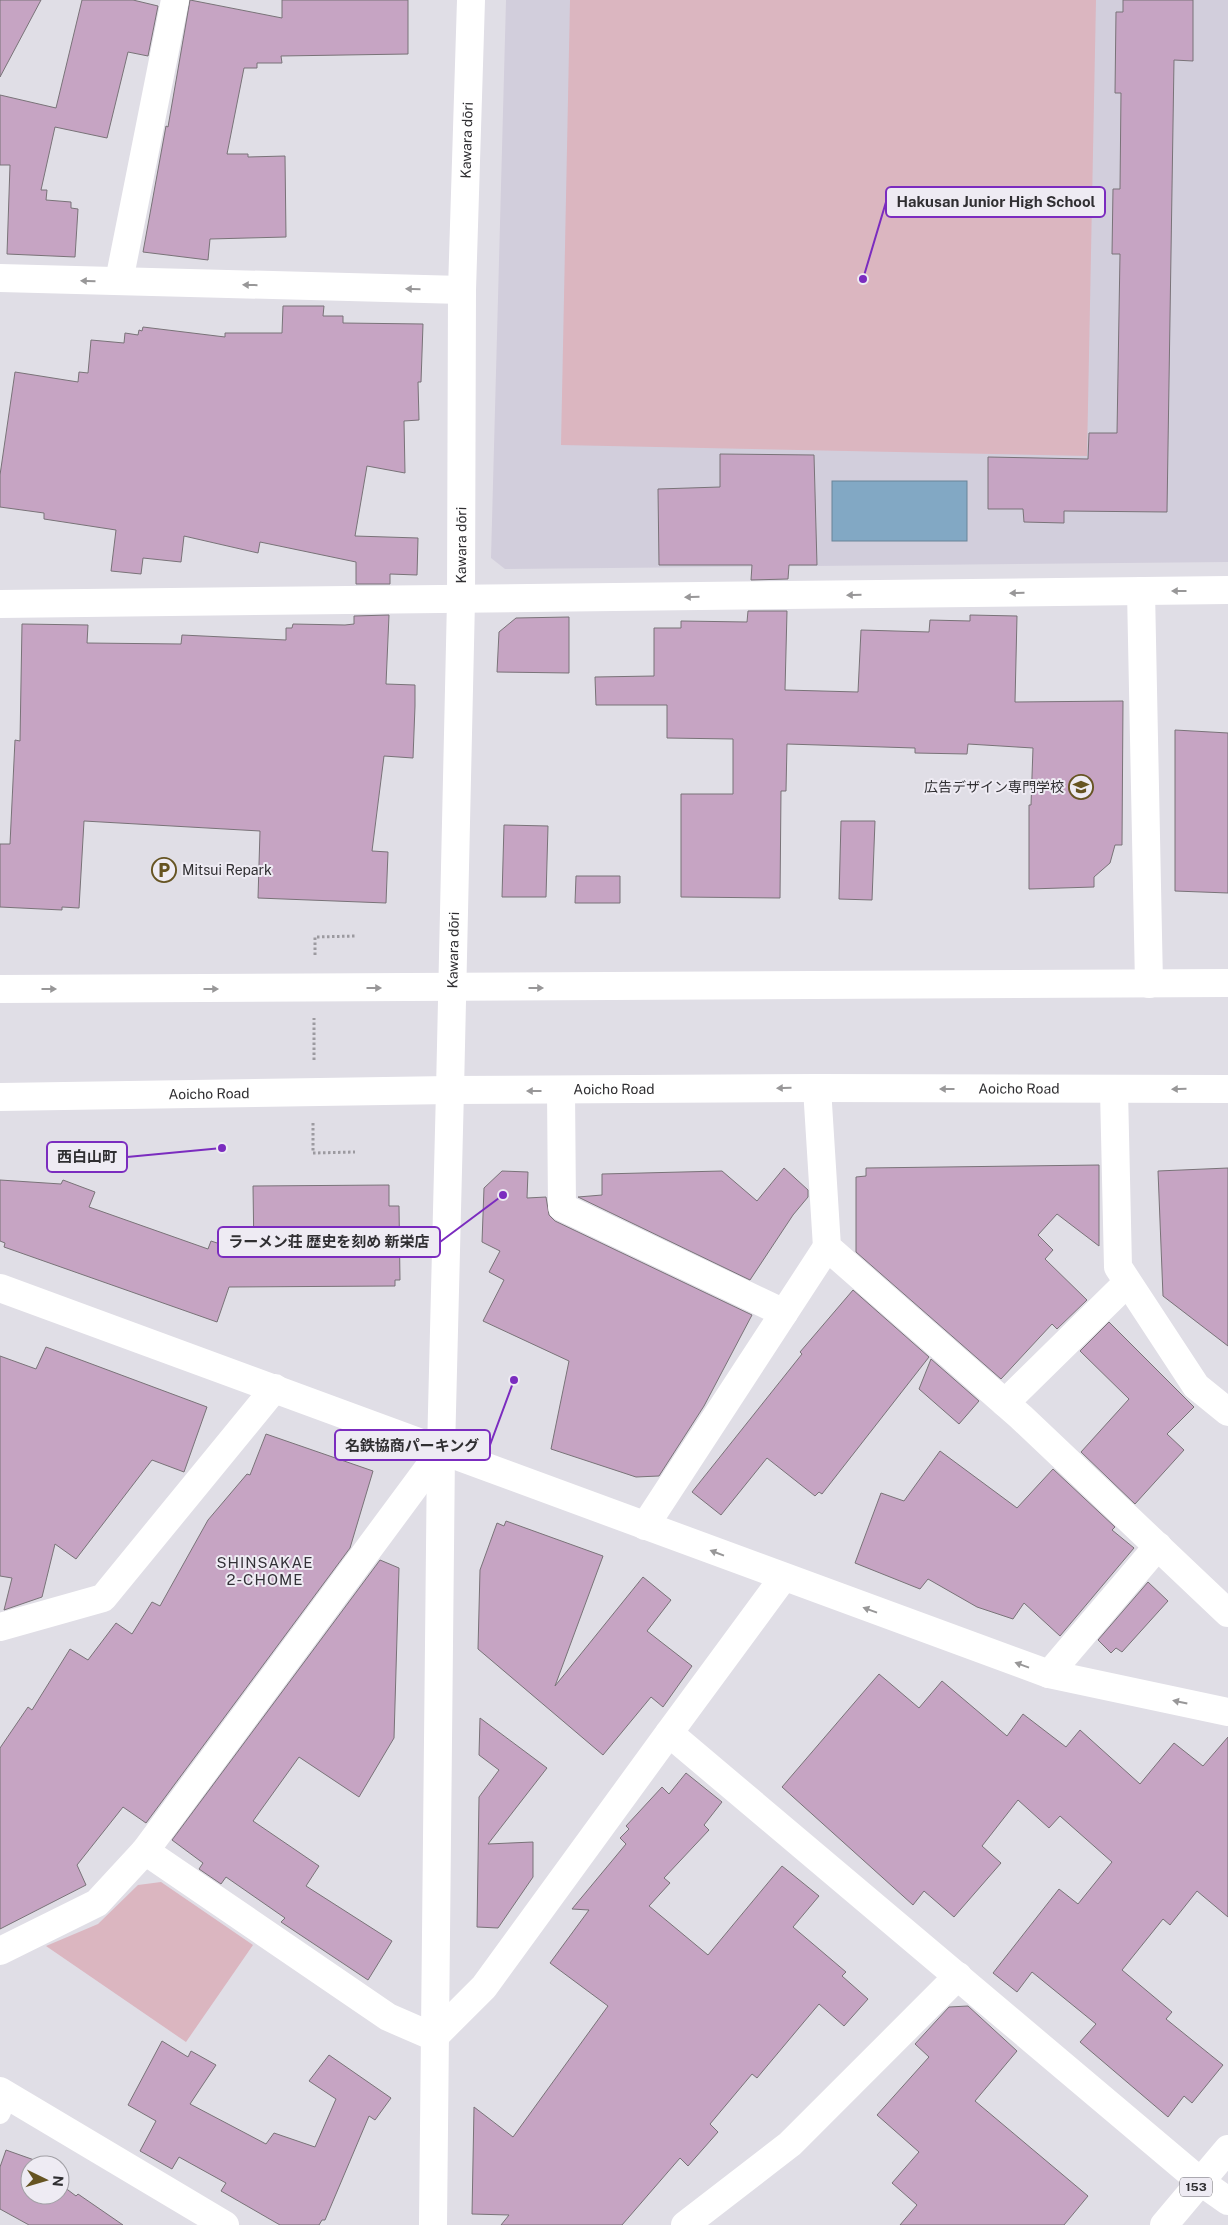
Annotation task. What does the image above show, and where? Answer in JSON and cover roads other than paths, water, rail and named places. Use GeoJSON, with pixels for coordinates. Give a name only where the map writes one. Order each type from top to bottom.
{"type":"FeatureCollection","features":[{"type":"Feature","properties":{"kind":"main road"},"geometry":{"type":"LineString","coordinates":[[119,282],[175,0]]}},
{"type":"Feature","properties":{"kind":"main road","name":"Kawara dōri"},"geometry":{"type":"LineString","coordinates":[[433,2225],[441,1451],[461,600],[462,290],[471,0]]}},
{"type":"Feature","properties":{"kind":"main road"},"geometry":{"type":"LineString","coordinates":[[0,278],[462,290]]}},
{"type":"Feature","properties":{"kind":"main road"},"geometry":{"type":"LineString","coordinates":[[0,604],[1228,590]]}},
{"type":"Feature","properties":{"kind":"main road"},"geometry":{"type":"LineString","coordinates":[[1141,591],[1149,984]]}},
{"type":"Feature","properties":{"kind":"main road"},"geometry":{"type":"LineString","coordinates":[[0,989],[1228,983]]}},
{"type":"Feature","properties":{"kind":"main road"},"geometry":{"type":"LineString","coordinates":[[645,1526],[827,1247],[817,1088]]}},
{"type":"Feature","properties":{"kind":"main road","name":"Aoicho Road"},"geometry":{"type":"LineString","coordinates":[[0,1097],[450,1090],[561,1091],[817,1088],[1228,1089]]}},
{"type":"Feature","properties":{"kind":"main road"},"geometry":{"type":"LineString","coordinates":[[1114,1090],[1118,1267],[1196,1386],[1228,1412]]}},
{"type":"Feature","properties":{"kind":"main road"},"geometry":{"type":"LineString","coordinates":[[561,1091],[562,1207],[784,1313]]}},
{"type":"Feature","properties":{"kind":"main road"},"geometry":{"type":"LineString","coordinates":[[827,1247],[1005,1402],[1228,1613]]}},
{"type":"Feature","properties":{"kind":"main road"},"geometry":{"type":"LineString","coordinates":[[1005,1402],[1127,1283]]}},
{"type":"Feature","properties":{"kind":"main road"},"geometry":{"type":"LineString","coordinates":[[0,1288],[275,1388],[783,1578],[1049,1674],[1228,1712]]}},
{"type":"Feature","properties":{"kind":"main road"},"geometry":{"type":"LineString","coordinates":[[0,1626],[103,1598],[275,1388]]}},
{"type":"Feature","properties":{"kind":"main road"},"geometry":{"type":"LineString","coordinates":[[0,1951],[97,1903],[144,1851],[441,1451]]}},
{"type":"Feature","properties":{"kind":"main road"},"geometry":{"type":"LineString","coordinates":[[1049,1674],[1158,1546]]}},
{"type":"Feature","properties":{"kind":"main road"},"geometry":{"type":"LineString","coordinates":[[144,1851],[388,2017],[434,2037],[484,1986],[783,1578]]}},
{"type":"Feature","properties":{"kind":"main road"},"geometry":{"type":"LineString","coordinates":[[669,1733],[1200,2182],[1228,2202]]}},
{"type":"Feature","properties":{"kind":"main road"},"geometry":{"type":"LineString","coordinates":[[685,2225],[790,2144],[958,1976]]}},
{"type":"Feature","properties":{"kind":"main road"},"geometry":{"type":"LineString","coordinates":[[3,2100],[225,2225]]}},
{"type":"Feature","properties":{"kind":"main road","name":"153"},"geometry":{"type":"LineString","coordinates":[[1164,2225],[1228,2149]]}},
{"type":"Feature","properties":{"kind":"water"},"geometry":{"type":"Polygon","coordinates":[[[832,481],[967,481],[967,541],[832,541],[832,481]]]}},
{"type":"Feature","properties":{"kind":"place","name":"Hakusan Junior High School"},"geometry":{"type":"Point","coordinates":[863,279]}},
{"type":"Feature","properties":{"kind":"place","name":"広告デザイン専門学校"},"geometry":{"type":"Point","coordinates":[1081,787]}},
{"type":"Feature","properties":{"kind":"place","name":"Mitsui Repark"},"geometry":{"type":"Point","coordinates":[164,870]}},
{"type":"Feature","properties":{"kind":"place","name":"西白山町"},"geometry":{"type":"Point","coordinates":[222,1148]}},
{"type":"Feature","properties":{"kind":"place","name":"ラーメン荘 歴史を刻め 新栄店"},"geometry":{"type":"Point","coordinates":[503,1195]}},
{"type":"Feature","properties":{"kind":"place","name":"名鉄協商パーキング"},"geometry":{"type":"Point","coordinates":[514,1380]}},
{"type":"Feature","properties":{"kind":"district","name":"SHINSAKAE 2-CHOME"},"geometry":{"type":"Point","coordinates":[265,1570]}}]}
